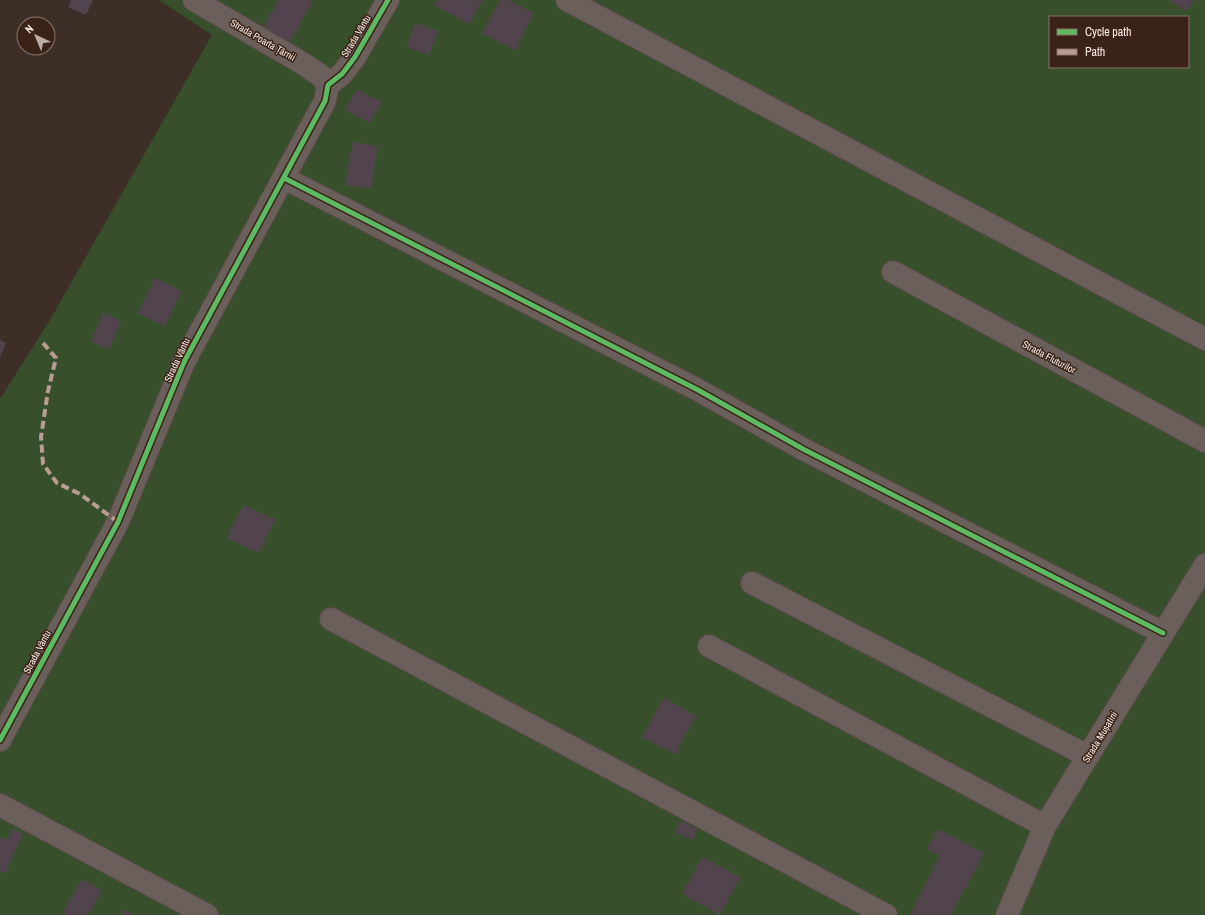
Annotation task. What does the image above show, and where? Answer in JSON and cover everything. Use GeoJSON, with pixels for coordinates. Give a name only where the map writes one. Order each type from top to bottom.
{"type":"FeatureCollection","features":[{"type":"Feature","properties":{"kind":"street","name":"Strada Poarta Țărnii"},"geometry":{"type":"LineString","coordinates":[[194,0],[302,63],[320,75],[328,85]]}},
{"type":"Feature","properties":{"kind":"street","name":"Strada Vântu"},"geometry":{"type":"LineString","coordinates":[[0,740],[118,522],[184,362],[325,101],[328,85],[342,74],[355,57],[388,0]]}},
{"type":"Feature","properties":{"kind":"street"},"geometry":{"type":"LineString","coordinates":[[567,0],[1205,339]]}},
{"type":"Feature","properties":{"kind":"street"},"geometry":{"type":"LineString","coordinates":[[284,178],[698,390],[803,449],[1163,633]]}},
{"type":"Feature","properties":{"kind":"street","name":"Strada Fluturilor"},"geometry":{"type":"LineString","coordinates":[[893,272],[1205,441]]}},
{"type":"Feature","properties":{"kind":"street","name":"Strada Mușatini"},"geometry":{"type":"LineString","coordinates":[[1007,915],[1045,826],[1205,565]]}},
{"type":"Feature","properties":{"kind":"street"},"geometry":{"type":"LineString","coordinates":[[752,583],[1088,756]]}},
{"type":"Feature","properties":{"kind":"street"},"geometry":{"type":"LineString","coordinates":[[331,619],[886,915]]}},
{"type":"Feature","properties":{"kind":"street"},"geometry":{"type":"LineString","coordinates":[[709,646],[1045,826]]}},
{"type":"Feature","properties":{"kind":"street"},"geometry":{"type":"LineString","coordinates":[[0,805],[207,915]]}},
{"type":"Feature","properties":{"kind":"green space"},"geometry":{"type":"Polygon","coordinates":[[[159,0],[1205,0],[1205,915],[0,915],[0,399],[50,320],[212,35],[159,0]]]}},
{"type":"Feature","properties":{"kind":"building"},"geometry":{"type":"Polygon","coordinates":[[[71,0],[93,0],[86,15],[68,7],[71,0]]]}},
{"type":"Feature","properties":{"kind":"building"},"geometry":{"type":"Polygon","coordinates":[[[278,0],[313,0],[290,42],[263,28],[278,0]]]}},
{"type":"Feature","properties":{"kind":"building"},"geometry":{"type":"Polygon","coordinates":[[[437,0],[482,0],[469,24],[434,5],[437,0]]]}},
{"type":"Feature","properties":{"kind":"building"},"geometry":{"type":"Polygon","coordinates":[[[500,0],[508,0],[534,13],[515,50],[482,33],[500,0]]]}},
{"type":"Feature","properties":{"kind":"building"},"geometry":{"type":"Polygon","coordinates":[[[1169,0],[1194,0],[1186,11],[1169,0]]]}},
{"type":"Feature","properties":{"kind":"building"},"geometry":{"type":"Polygon","coordinates":[[[415,23],[438,31],[429,55],[407,47],[415,23]]]}},
{"type":"Feature","properties":{"kind":"building"},"geometry":{"type":"Polygon","coordinates":[[[357,89],[381,102],[370,123],[345,110],[357,89]]]}},
{"type":"Feature","properties":{"kind":"building"},"geometry":{"type":"Polygon","coordinates":[[[352,142],[378,146],[371,189],[345,185],[352,142]]]}},
{"type":"Feature","properties":{"kind":"building"},"geometry":{"type":"Polygon","coordinates":[[[155,278],[181,291],[165,326],[138,313],[155,278]]]}},
{"type":"Feature","properties":{"kind":"building"},"geometry":{"type":"Polygon","coordinates":[[[103,313],[121,321],[109,349],[91,342],[103,313]]]}},
{"type":"Feature","properties":{"kind":"building"},"geometry":{"type":"Polygon","coordinates":[[[0,340],[6,343],[0,357],[0,340]]]}},
{"type":"Feature","properties":{"kind":"building"},"geometry":{"type":"Polygon","coordinates":[[[243,505],[275,519],[259,553],[227,538],[243,505]]]}},
{"type":"Feature","properties":{"kind":"building"},"geometry":{"type":"Polygon","coordinates":[[[664,698],[696,716],[675,754],[642,737],[664,698]]]}},
{"type":"Feature","properties":{"kind":"building"},"geometry":{"type":"Polygon","coordinates":[[[681,821],[698,829],[693,840],[675,832],[681,821]]]}},
{"type":"Feature","properties":{"kind":"building"},"geometry":{"type":"Polygon","coordinates":[[[13,829],[23,834],[5,873],[0,871],[0,837],[7,840],[13,829]]]}},
{"type":"Feature","properties":{"kind":"building"},"geometry":{"type":"Polygon","coordinates":[[[938,829],[984,853],[951,915],[910,915],[940,856],[927,849],[938,829]]]}},
{"type":"Feature","properties":{"kind":"building"},"geometry":{"type":"Polygon","coordinates":[[[702,857],[740,877],[720,915],[682,894],[702,857]]]}},
{"type":"Feature","properties":{"kind":"building"},"geometry":{"type":"Polygon","coordinates":[[[82,879],[102,890],[88,915],[68,915],[63,912],[82,879]]]}},
{"type":"Feature","properties":{"kind":"building"},"geometry":{"type":"Polygon","coordinates":[[[124,910],[134,915],[122,915],[124,910]]]}},
{"type":"Feature","properties":{"kind":"marked path"},"geometry":{"type":"LineString","coordinates":[[43,343],[56,358],[48,391],[41,437],[43,464],[57,483],[80,494],[118,522]]}},
{"type":"Feature","properties":{"kind":"cycle path"},"geometry":{"type":"LineString","coordinates":[[0,740],[118,522],[184,362],[325,101],[328,85],[342,74],[355,57],[388,0]]}},
{"type":"Feature","properties":{"kind":"cycle path"},"geometry":{"type":"LineString","coordinates":[[284,178],[698,390],[803,449],[1163,633]]}}]}
